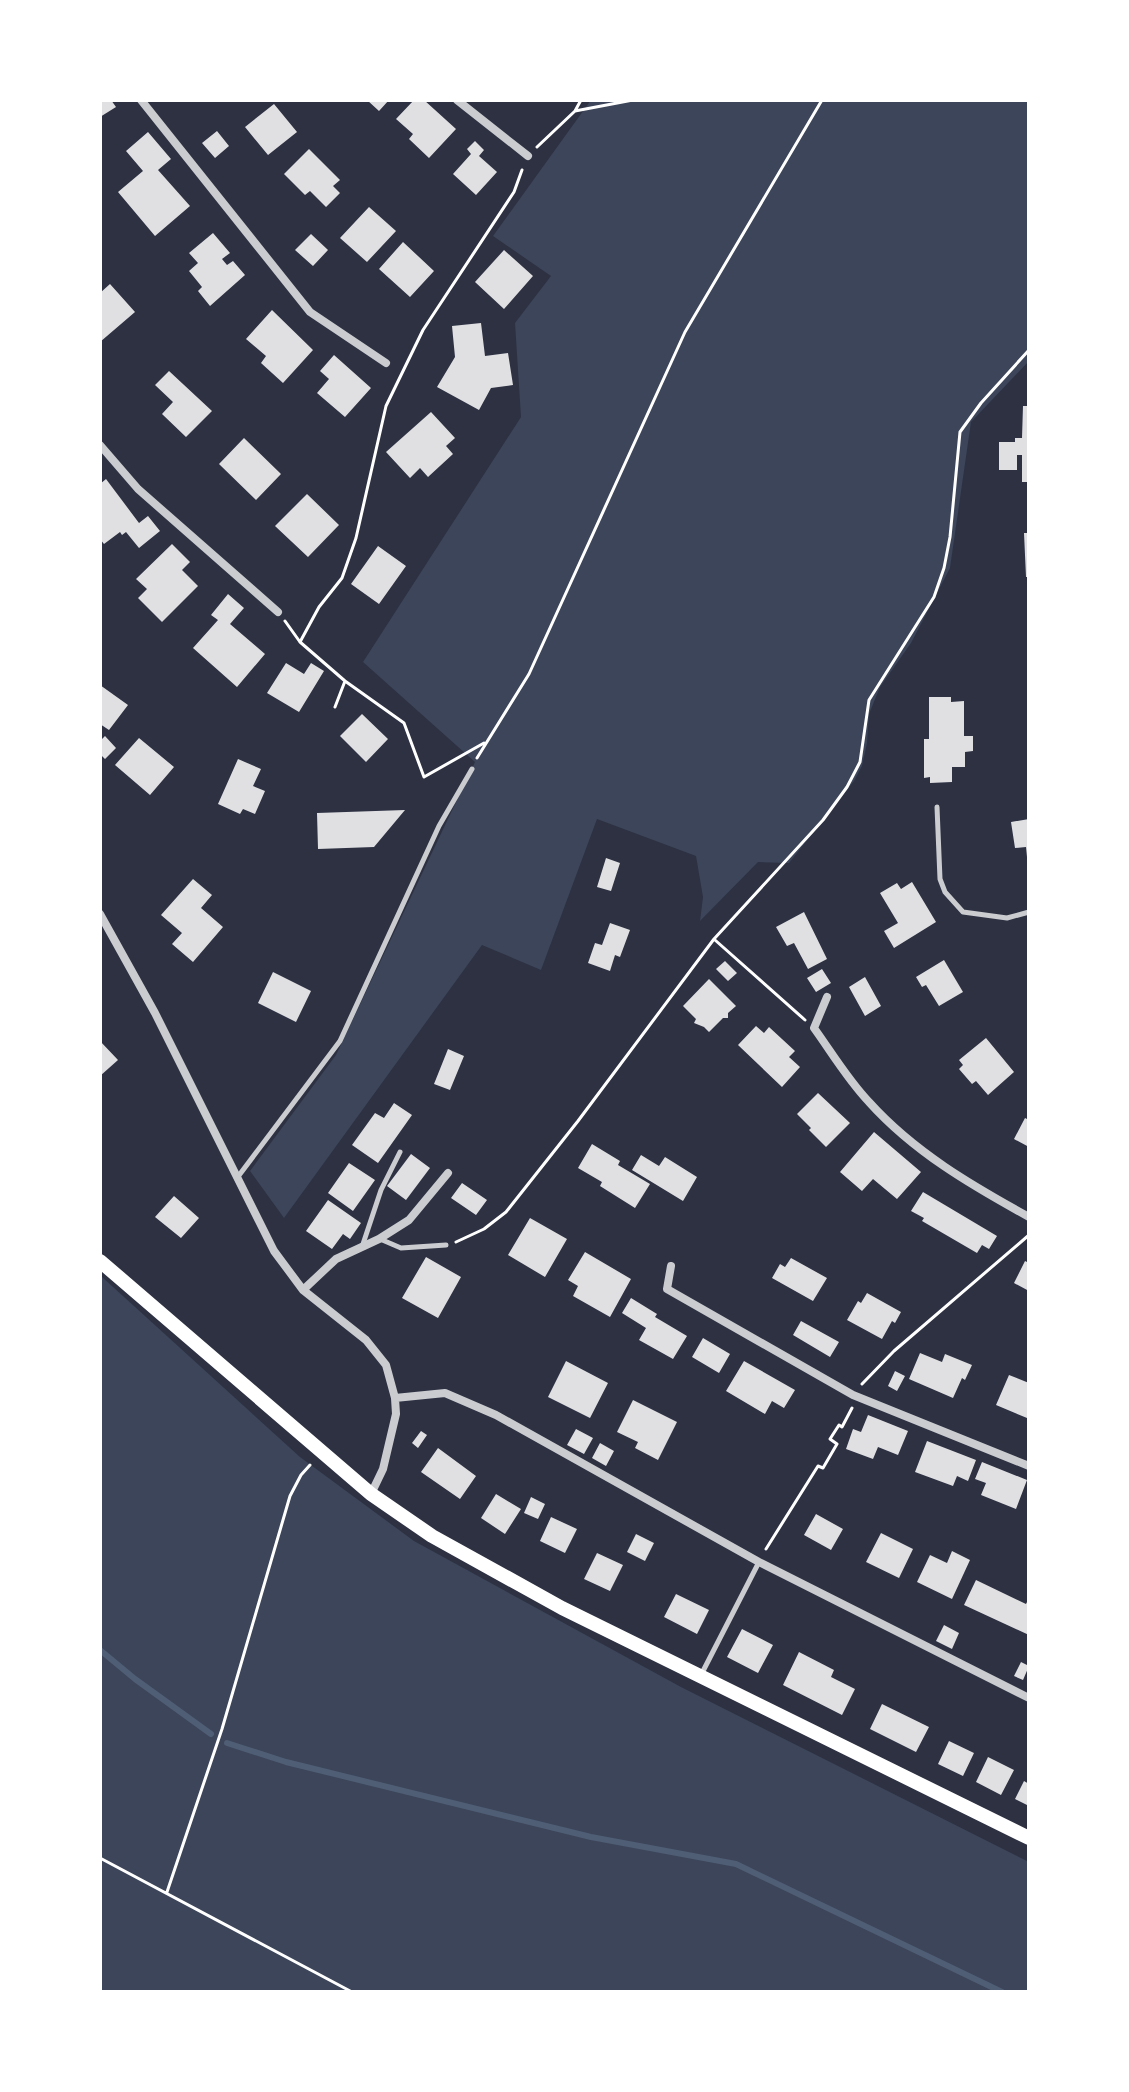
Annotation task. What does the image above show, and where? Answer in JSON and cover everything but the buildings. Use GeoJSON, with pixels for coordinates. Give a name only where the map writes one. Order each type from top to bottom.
{"type":"FeatureCollection","features":[{"type":"Feature","properties":{"kind":"main road"},"geometry":{"type":"LineString","coordinates":[[100,1261],[371,1494],[469,1558],[562,1608],[1029,1838]]}},
{"type":"Feature","properties":{"kind":"street"},"geometry":{"type":"LineString","coordinates":[[141,100],[310,312],[386,363]]}},
{"type":"Feature","properties":{"kind":"street"},"geometry":{"type":"LineString","coordinates":[[457,100],[528,156]]}},
{"type":"Feature","properties":{"kind":"street"},"geometry":{"type":"LineString","coordinates":[[100,445],[138,489],[278,612]]}},
{"type":"Feature","properties":{"kind":"street"},"geometry":{"type":"LineString","coordinates":[[100,914],[162,1025],[274,1251],[303,1290],[366,1340],[386,1365],[396,1414],[390,1446],[378,1484],[371,1494]]}},
{"type":"Feature","properties":{"kind":"street"},"geometry":{"type":"LineString","coordinates":[[827,997],[814,1028],[866,1100],[926,1154],[1029,1217]]}},
{"type":"Feature","properties":{"kind":"street"},"geometry":{"type":"LineString","coordinates":[[303,1290],[336,1259],[379,1239],[409,1220],[448,1173]]}},
{"type":"Feature","properties":{"kind":"street"},"geometry":{"type":"LineString","coordinates":[[671,1266],[667,1289],[853,1395],[1029,1466]]}},
{"type":"Feature","properties":{"kind":"street"},"geometry":{"type":"LineString","coordinates":[[395,1398],[445,1393],[477,1406],[759,1562],[1029,1698]]}},
{"type":"Feature","properties":{"kind":"lane"},"geometry":{"type":"LineString","coordinates":[[237,1178],[340,1041],[439,826],[472,769]]}},
{"type":"Feature","properties":{"kind":"lane"},"geometry":{"type":"LineString","coordinates":[[937,807],[940,879],[945,892],[963,912],[1007,918],[1029,912]]}},
{"type":"Feature","properties":{"kind":"lane"},"geometry":{"type":"LineString","coordinates":[[362,1247],[381,1190],[400,1152]]}},
{"type":"Feature","properties":{"kind":"lane"},"geometry":{"type":"LineString","coordinates":[[379,1239],[401,1248],[446,1245]]}},
{"type":"Feature","properties":{"kind":"lane"},"geometry":{"type":"LineString","coordinates":[[701,1675],[759,1562]]}},
{"type":"Feature","properties":{"kind":"path"},"geometry":{"type":"LineString","coordinates":[[300,642],[319,607],[342,578],[356,538],[386,406],[423,330],[514,192],[528,156],[575,111],[581,100]]}},
{"type":"Feature","properties":{"kind":"path"},"geometry":{"type":"LineString","coordinates":[[575,111],[633,100]]}},
{"type":"Feature","properties":{"kind":"path"},"geometry":{"type":"LineString","coordinates":[[472,769],[485,742],[529,674],[685,332],[822,100]]}},
{"type":"Feature","properties":{"kind":"path"},"geometry":{"type":"LineString","coordinates":[[446,1245],[467,1239],[506,1212],[587,1110],[714,939],[831,811],[847,787],[860,762],[869,700],[934,597],[944,568],[960,432],[972,413],[1029,350]]}},
{"type":"Feature","properties":{"kind":"path"},"geometry":{"type":"LineString","coordinates":[[278,612],[300,642],[345,681],[404,723],[424,777],[485,742]]}},
{"type":"Feature","properties":{"kind":"path"},"geometry":{"type":"LineString","coordinates":[[335,707],[345,681]]}},
{"type":"Feature","properties":{"kind":"path"},"geometry":{"type":"LineString","coordinates":[[714,939],[814,1028]]}},
{"type":"Feature","properties":{"kind":"path"},"geometry":{"type":"LineString","coordinates":[[773,1536],[818,1466],[823,1468],[837,1444],[830,1439],[839,1425],[842,1427],[853,1406],[853,1395],[894,1351],[1029,1235]]}},
{"type":"Feature","properties":{"kind":"path"},"geometry":{"type":"LineString","coordinates":[[167,1892],[222,1729],[290,1496],[301,1475],[322,1453]]}},
{"type":"Feature","properties":{"kind":"path"},"geometry":{"type":"LineString","coordinates":[[100,1858],[352,1992]]}},
{"type":"Feature","properties":{"kind":"shaded area"},"geometry":{"type":"Polygon","coordinates":[[[591,100],[1029,100],[1029,361],[971,422],[950,568],[911,643],[880,687],[869,714],[862,766],[854,781],[789,863],[758,862],[700,921],[703,897],[696,856],[597,819],[541,970],[482,945],[284,1218],[250,1171],[336,1055],[475,762],[363,662],[521,417],[515,323],[551,276],[493,236],[591,100]]]}},
{"type":"Feature","properties":{"kind":"shaded area"},"geometry":{"type":"Polygon","coordinates":[[[101,1276],[300,1457],[414,1541],[681,1687],[1029,1862],[1029,1992],[100,1992],[101,1276]]]}},
{"type":"Feature","properties":{"kind":"waterway"},"geometry":{"type":"LineString","coordinates":[[100,1650],[211,1734]]}},
{"type":"Feature","properties":{"kind":"waterway"},"geometry":{"type":"LineString","coordinates":[[227,1743],[286,1762],[591,1837],[736,1864],[1002,1992]]}}]}
